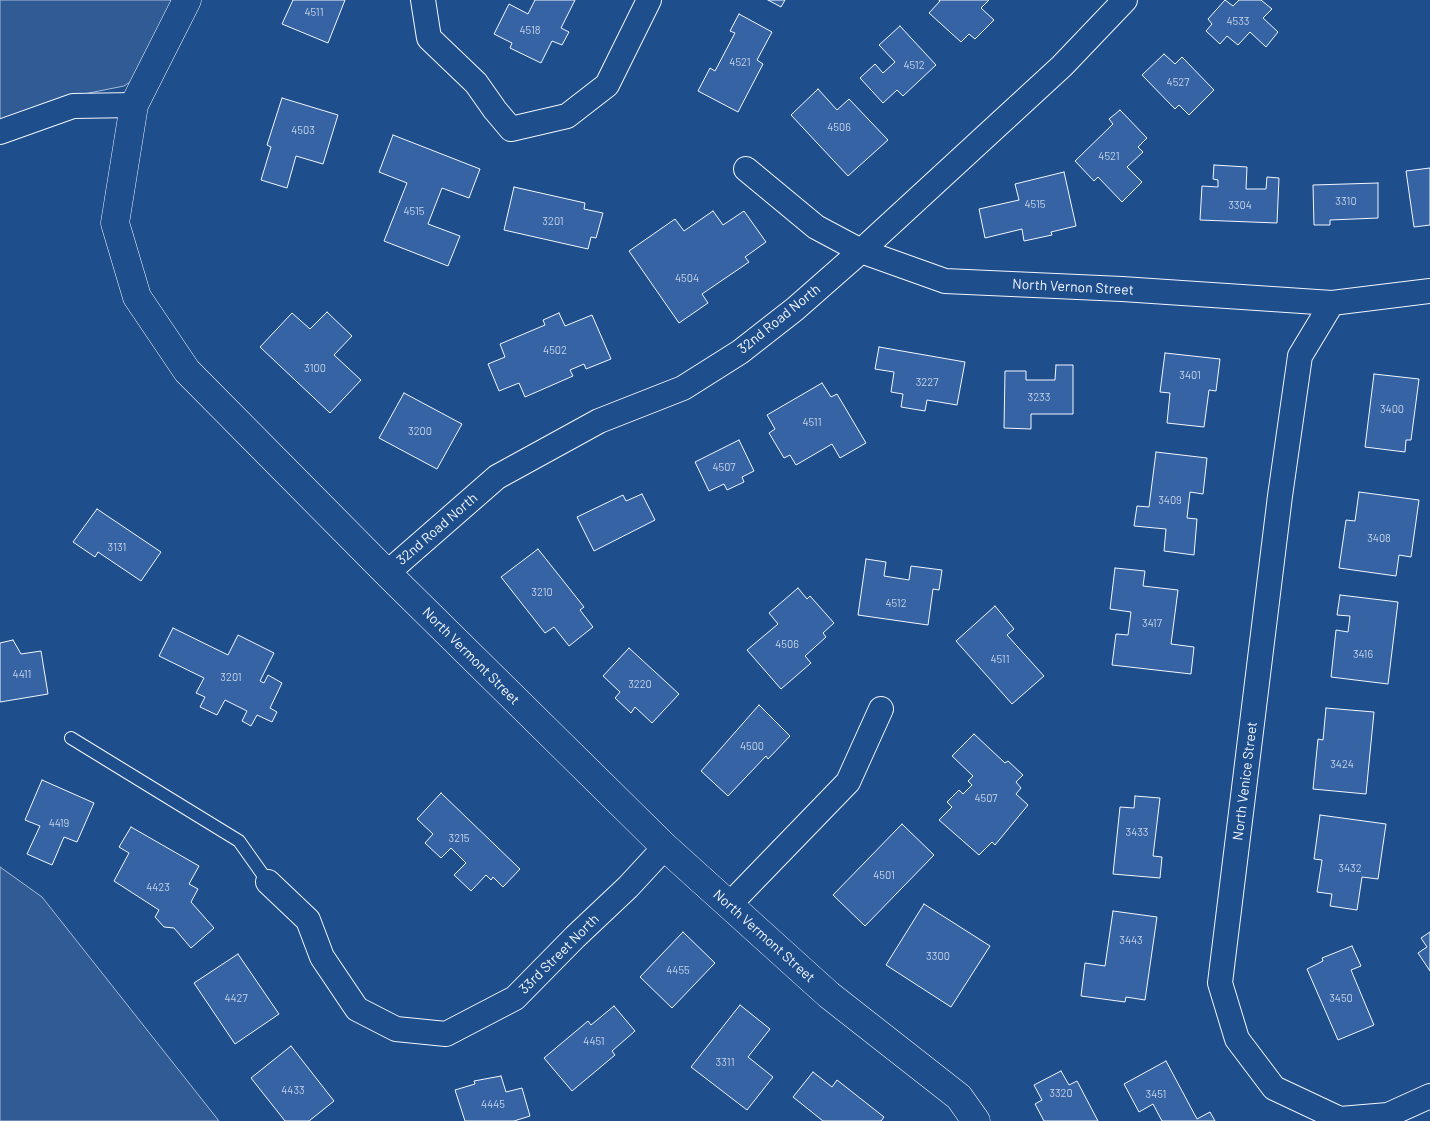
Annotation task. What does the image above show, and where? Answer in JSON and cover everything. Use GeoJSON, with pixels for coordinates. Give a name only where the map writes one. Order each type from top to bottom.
{"type":"FeatureCollection","features":[{"type":"Feature","properties":{"kind":"street","name":"North Vermont Street"},"geometry":{"type":"LineString","coordinates":[[187,0],[134,105],[116,223],[137,297],[187,371],[387,573],[665,847],[829,995],[959,1097],[976,1121]]}},
{"type":"Feature","properties":{"kind":"street"},"geometry":{"type":"LineString","coordinates":[[423,0],[429,38],[476,83],[510,129],[567,116],[607,85],[649,0]]}},
{"type":"Feature","properties":{"kind":"street","name":"32nd Road North"},"geometry":{"type":"LineString","coordinates":[[387,573],[497,477],[598,421],[683,388],[740,352],[795,309],[861,251],[1062,66],[1126,0]]}},
{"type":"Feature","properties":{"kind":"street"},"geometry":{"type":"LineString","coordinates":[[0,132],[73,106],[134,105]]}},
{"type":"Feature","properties":{"kind":"street","name":"North Vernon Street"},"geometry":{"type":"LineString","coordinates":[[746,169],[816,227],[861,251],[945,281],[1122,289],[1332,303],[1430,291]]}},
{"type":"Feature","properties":{"kind":"street","name":"North Venice Street"},"geometry":{"type":"LineString","coordinates":[[1332,303],[1300,356],[1279,506],[1220,983],[1237,1039],[1274,1088],[1340,1119],[1388,1115],[1430,1096]]}},
{"type":"Feature","properties":{"kind":"street"},"geometry":{"type":"LineString","coordinates":[[729,904],[848,782],[881,709]]}},
{"type":"Feature","properties":{"kind":"street","name":"33rd Street North"},"geometry":{"type":"LineString","coordinates":[[268,882],[308,920],[322,957],[357,1009],[396,1029],[446,1034],[515,998],[628,887],[665,847]]}},
{"type":"Feature","properties":{"kind":"lane"},"geometry":{"type":"LineString","coordinates":[[72,738],[239,841],[268,882]]}},
{"type":"Feature","properties":{"kind":"shaded area"},"geometry":{"type":"Polygon","coordinates":[[[0,0],[178,0],[142,74],[124,86],[79,95],[0,120],[0,0]]]}},
{"type":"Feature","properties":{"kind":"shaded area"},"geometry":{"type":"Polygon","coordinates":[[[0,867],[42,897],[219,1121],[0,1121],[0,867]]]}},
{"type":"Feature","properties":{"kind":"building"},"geometry":{"type":"Polygon","coordinates":[[[293,0],[345,0],[328,43],[282,24],[293,0]]]}},
{"type":"Feature","properties":{"kind":"building"},"geometry":{"type":"Polygon","coordinates":[[[535,0],[575,0],[561,28],[569,32],[562,45],[552,41],[541,63],[510,48],[512,43],[494,34],[509,4],[528,14],[535,0]]]}},
{"type":"Feature","properties":{"kind":"building"},"geometry":{"type":"Polygon","coordinates":[[[768,0],[785,0],[781,7],[768,0]]]}},
{"type":"Feature","properties":{"kind":"building"},"geometry":{"type":"Polygon","coordinates":[[[939,0],[989,0],[981,8],[994,20],[975,39],[969,34],[961,42],[929,13],[939,0]]]}},
{"type":"Feature","properties":{"kind":"building"},"geometry":{"type":"Polygon","coordinates":[[[1225,0],[1233,6],[1239,0],[1261,0],[1272,9],[1263,18],[1278,32],[1266,47],[1250,32],[1238,45],[1227,36],[1220,44],[1206,31],[1212,24],[1208,19],[1225,0]]]}},
{"type":"Feature","properties":{"kind":"building"},"geometry":{"type":"Polygon","coordinates":[[[739,14],[772,32],[757,60],[763,64],[738,112],[698,91],[710,68],[715,71],[735,33],[730,31],[739,14]]]}},
{"type":"Feature","properties":{"kind":"building"},"geometry":{"type":"Polygon","coordinates":[[[900,26],[936,65],[903,96],[897,90],[883,103],[860,78],[875,64],[883,73],[895,62],[879,45],[900,26]]]}},
{"type":"Feature","properties":{"kind":"building"},"geometry":{"type":"Polygon","coordinates":[[[1164,54],[1175,64],[1182,57],[1214,90],[1189,115],[1179,105],[1175,109],[1142,75],[1164,54]]]}},
{"type":"Feature","properties":{"kind":"building"},"geometry":{"type":"Polygon","coordinates":[[[818,89],[837,110],[849,99],[888,140],[848,176],[791,115],[818,89]]]}},
{"type":"Feature","properties":{"kind":"building"},"geometry":{"type":"Polygon","coordinates":[[[282,98],[338,115],[323,164],[296,156],[287,188],[261,180],[271,147],[267,145],[282,98]]]}},
{"type":"Feature","properties":{"kind":"building"},"geometry":{"type":"Polygon","coordinates":[[[1120,110],[1147,138],[1138,147],[1143,152],[1127,167],[1142,182],[1122,202],[1098,177],[1094,181],[1075,161],[1113,124],[1109,119],[1120,110]]]}},
{"type":"Feature","properties":{"kind":"building"},"geometry":{"type":"Polygon","coordinates":[[[393,135],[480,169],[469,198],[442,188],[428,224],[460,236],[448,266],[384,241],[407,183],[379,172],[393,135]]]}},
{"type":"Feature","properties":{"kind":"building"},"geometry":{"type":"Polygon","coordinates":[[[1214,165],[1247,167],[1246,189],[1266,189],[1267,177],[1279,178],[1277,223],[1200,220],[1202,186],[1218,187],[1218,180],[1213,179],[1214,165]]]}},
{"type":"Feature","properties":{"kind":"building"},"geometry":{"type":"Polygon","coordinates":[[[1430,168],[1430,225],[1414,227],[1406,171],[1430,168]]]}},
{"type":"Feature","properties":{"kind":"building"},"geometry":{"type":"Polygon","coordinates":[[[1064,172],[1076,226],[1051,232],[1052,235],[1024,241],[1022,229],[985,238],[979,209],[1019,200],[1015,184],[1064,172]]]}},
{"type":"Feature","properties":{"kind":"building"},"geometry":{"type":"Polygon","coordinates":[[[1378,183],[1378,218],[1330,220],[1330,225],[1314,225],[1313,185],[1378,183]]]}},
{"type":"Feature","properties":{"kind":"building"},"geometry":{"type":"Polygon","coordinates":[[[514,187],[585,203],[584,209],[603,213],[596,238],[591,237],[588,249],[504,230],[514,187]]]}},
{"type":"Feature","properties":{"kind":"building"},"geometry":{"type":"Polygon","coordinates":[[[713,211],[723,225],[744,211],[766,242],[745,257],[749,262],[702,294],[708,303],[679,323],[629,251],[675,219],[684,231],[713,211]]]}},
{"type":"Feature","properties":{"kind":"building"},"geometry":{"type":"Polygon","coordinates":[[[327,312],[352,336],[334,355],[361,380],[330,413],[260,347],[292,313],[310,329],[327,312]]]}},
{"type":"Feature","properties":{"kind":"building"},"geometry":{"type":"Polygon","coordinates":[[[559,313],[565,326],[592,315],[611,359],[586,369],[584,364],[570,370],[573,376],[525,397],[519,383],[499,391],[488,364],[505,357],[500,344],[545,325],[543,320],[559,313]]]}},
{"type":"Feature","properties":{"kind":"building"},"geometry":{"type":"Polygon","coordinates":[[[879,347],[965,362],[957,405],[927,400],[925,411],[901,407],[903,394],[891,392],[894,372],[875,369],[879,347]]]}},
{"type":"Feature","properties":{"kind":"building"},"geometry":{"type":"Polygon","coordinates":[[[1165,353],[1220,359],[1216,391],[1209,390],[1204,427],[1167,423],[1170,393],[1160,392],[1165,353]]]}},
{"type":"Feature","properties":{"kind":"building"},"geometry":{"type":"Polygon","coordinates":[[[1056,365],[1073,365],[1073,414],[1031,414],[1031,429],[1004,428],[1005,371],[1026,371],[1026,380],[1055,380],[1056,365]]]}},
{"type":"Feature","properties":{"kind":"building"},"geometry":{"type":"Polygon","coordinates":[[[1374,374],[1419,379],[1411,440],[1406,440],[1405,452],[1365,447],[1374,374]]]}},
{"type":"Feature","properties":{"kind":"building"},"geometry":{"type":"Polygon","coordinates":[[[822,383],[831,397],[837,394],[866,443],[840,458],[832,444],[796,465],[790,455],[784,458],[769,433],[775,429],[767,415],[822,383]]]}},
{"type":"Feature","properties":{"kind":"building"},"geometry":{"type":"Polygon","coordinates":[[[404,393],[462,424],[437,469],[379,438],[404,393]]]}},
{"type":"Feature","properties":{"kind":"building"},"geometry":{"type":"Polygon","coordinates":[[[739,440],[754,471],[742,477],[744,482],[727,490],[724,484],[709,491],[695,462],[739,440]]]}},
{"type":"Feature","properties":{"kind":"building"},"geometry":{"type":"Polygon","coordinates":[[[1156,452],[1207,458],[1203,494],[1190,492],[1187,518],[1197,519],[1194,555],[1164,551],[1166,529],[1134,526],[1137,506],[1149,507],[1156,452]]]}},
{"type":"Feature","properties":{"kind":"building"},"geometry":{"type":"Polygon","coordinates":[[[1359,492],[1419,500],[1411,557],[1399,555],[1396,576],[1339,568],[1346,520],[1355,521],[1359,492]]]}},
{"type":"Feature","properties":{"kind":"building"},"geometry":{"type":"Polygon","coordinates":[[[642,494],[655,520],[594,551],[577,517],[623,495],[626,501],[642,494]]]}},
{"type":"Feature","properties":{"kind":"building"},"geometry":{"type":"Polygon","coordinates":[[[97,509],[161,552],[141,581],[98,552],[95,557],[73,542],[97,509]]]}},
{"type":"Feature","properties":{"kind":"building"},"geometry":{"type":"Polygon","coordinates":[[[538,549],[584,607],[580,610],[593,627],[569,646],[554,627],[545,633],[501,577],[538,549]]]}},
{"type":"Feature","properties":{"kind":"building"},"geometry":{"type":"Polygon","coordinates":[[[866,559],[886,562],[884,576],[909,580],[911,566],[942,570],[939,590],[933,589],[928,625],[858,615],[866,559]]]}},
{"type":"Feature","properties":{"kind":"building"},"geometry":{"type":"Polygon","coordinates":[[[1115,568],[1145,571],[1143,586],[1178,590],[1171,644],[1194,647],[1191,674],[1112,665],[1116,634],[1128,635],[1131,612],[1110,609],[1115,568]]]}},
{"type":"Feature","properties":{"kind":"building"},"geometry":{"type":"Polygon","coordinates":[[[798,588],[807,599],[810,596],[834,623],[823,633],[826,637],[805,656],[811,663],[781,689],[747,650],[778,624],[769,613],[798,588]]]}},
{"type":"Feature","properties":{"kind":"building"},"geometry":{"type":"Polygon","coordinates":[[[1340,595],[1398,602],[1388,684],[1331,677],[1336,630],[1348,632],[1350,616],[1337,615],[1340,595]]]}},
{"type":"Feature","properties":{"kind":"building"},"geometry":{"type":"Polygon","coordinates":[[[995,606],[1014,629],[1007,635],[1044,676],[1012,704],[956,641],[995,606]]]}},
{"type":"Feature","properties":{"kind":"building"},"geometry":{"type":"Polygon","coordinates":[[[173,628],[228,655],[238,635],[274,653],[260,681],[264,683],[268,675],[282,683],[270,708],[277,712],[272,722],[257,715],[251,726],[242,721],[247,711],[225,700],[217,715],[200,707],[205,697],[196,693],[204,678],[159,656],[173,628]]]}},
{"type":"Feature","properties":{"kind":"building"},"geometry":{"type":"Polygon","coordinates":[[[13,640],[21,654],[41,651],[48,694],[0,702],[0,643],[13,640]]]}},
{"type":"Feature","properties":{"kind":"building"},"geometry":{"type":"Polygon","coordinates":[[[629,648],[679,694],[652,723],[635,707],[631,713],[615,698],[620,692],[603,676],[629,648]]]}},
{"type":"Feature","properties":{"kind":"building"},"geometry":{"type":"Polygon","coordinates":[[[759,705],[790,736],[768,759],[766,756],[728,796],[701,771],[759,705]]]}},
{"type":"Feature","properties":{"kind":"building"},"geometry":{"type":"Polygon","coordinates":[[[1326,708],[1374,712],[1366,794],[1313,789],[1318,739],[1323,740],[1326,708]]]}},
{"type":"Feature","properties":{"kind":"building"},"geometry":{"type":"Polygon","coordinates":[[[974,734],[1005,763],[1008,761],[1023,775],[1016,782],[1021,788],[1016,794],[1028,805],[995,845],[992,842],[979,855],[939,820],[952,807],[947,802],[959,790],[963,794],[972,785],[968,781],[973,776],[952,756],[974,734]]]}},
{"type":"Feature","properties":{"kind":"building"},"geometry":{"type":"Polygon","coordinates":[[[42,780],[94,803],[77,842],[64,837],[52,865],[27,854],[40,826],[25,820],[42,780]]]}},
{"type":"Feature","properties":{"kind":"building"},"geometry":{"type":"Polygon","coordinates":[[[441,793],[520,869],[503,887],[493,877],[491,880],[486,875],[471,891],[454,875],[466,863],[451,848],[441,858],[425,843],[433,834],[417,819],[441,793]]]}},
{"type":"Feature","properties":{"kind":"building"},"geometry":{"type":"Polygon","coordinates":[[[1135,796],[1160,798],[1153,856],[1162,857],[1160,878],[1113,874],[1120,807],[1134,808],[1135,796]]]}},
{"type":"Feature","properties":{"kind":"building"},"geometry":{"type":"Polygon","coordinates":[[[1320,815],[1386,824],[1378,879],[1362,877],[1357,910],[1330,906],[1332,894],[1317,892],[1322,860],[1314,859],[1320,815]]]}},
{"type":"Feature","properties":{"kind":"building"},"geometry":{"type":"Polygon","coordinates":[[[902,824],[934,855],[865,926],[833,895],[902,824]]]}},
{"type":"Feature","properties":{"kind":"building"},"geometry":{"type":"Polygon","coordinates":[[[131,827],[199,866],[189,884],[198,889],[191,902],[214,928],[191,948],[174,928],[164,927],[155,917],[159,910],[114,881],[129,853],[119,847],[131,827]]]}},
{"type":"Feature","properties":{"kind":"building"},"geometry":{"type":"Polygon","coordinates":[[[924,904],[990,946],[951,1007],[886,965],[924,904]]]}},
{"type":"Feature","properties":{"kind":"building"},"geometry":{"type":"Polygon","coordinates":[[[1113,911],[1157,917],[1145,1000],[1126,997],[1125,1002],[1081,996],[1085,963],[1105,966],[1113,911]]]}},
{"type":"Feature","properties":{"kind":"building"},"geometry":{"type":"Polygon","coordinates":[[[683,932],[715,963],[672,1008],[640,977],[683,932]]]}},
{"type":"Feature","properties":{"kind":"building"},"geometry":{"type":"Polygon","coordinates":[[[1430,932],[1430,971],[1418,953],[1427,947],[1421,938],[1430,932]]]}},
{"type":"Feature","properties":{"kind":"building"},"geometry":{"type":"Polygon","coordinates":[[[1352,946],[1361,966],[1351,970],[1374,1025],[1338,1040],[1307,969],[1323,961],[1322,958],[1352,946]]]}},
{"type":"Feature","properties":{"kind":"building"},"geometry":{"type":"Polygon","coordinates":[[[238,954],[279,1014],[235,1044],[194,983],[238,954]]]}},
{"type":"Feature","properties":{"kind":"building"},"geometry":{"type":"Polygon","coordinates":[[[740,1005],[770,1029],[748,1057],[773,1077],[747,1110],[691,1067],[740,1005]]]}},
{"type":"Feature","properties":{"kind":"building"},"geometry":{"type":"Polygon","coordinates":[[[614,1006],[635,1031],[612,1051],[615,1055],[572,1091],[544,1058],[588,1021],[591,1025],[614,1006]]]}},
{"type":"Feature","properties":{"kind":"building"},"geometry":{"type":"Polygon","coordinates":[[[291,1046],[334,1101],[309,1121],[285,1121],[251,1078],[291,1046]]]}},
{"type":"Feature","properties":{"kind":"building"},"geometry":{"type":"Polygon","coordinates":[[[1166,1061],[1197,1119],[1210,1112],[1215,1121],[1162,1121],[1153,1104],[1139,1112],[1124,1084],[1166,1061]]]}},
{"type":"Feature","properties":{"kind":"building"},"geometry":{"type":"Polygon","coordinates":[[[1061,1071],[1069,1085],[1077,1081],[1098,1121],[1044,1121],[1035,1104],[1042,1100],[1034,1085],[1061,1071]]]}},
{"type":"Feature","properties":{"kind":"building"},"geometry":{"type":"Polygon","coordinates":[[[813,1072],[832,1087],[837,1080],[884,1117],[881,1121],[823,1121],[793,1097],[813,1072]]]}},
{"type":"Feature","properties":{"kind":"building"},"geometry":{"type":"Polygon","coordinates":[[[501,1076],[506,1092],[522,1088],[530,1116],[514,1121],[465,1121],[455,1090],[475,1084],[474,1081],[501,1076]]]}}]}
